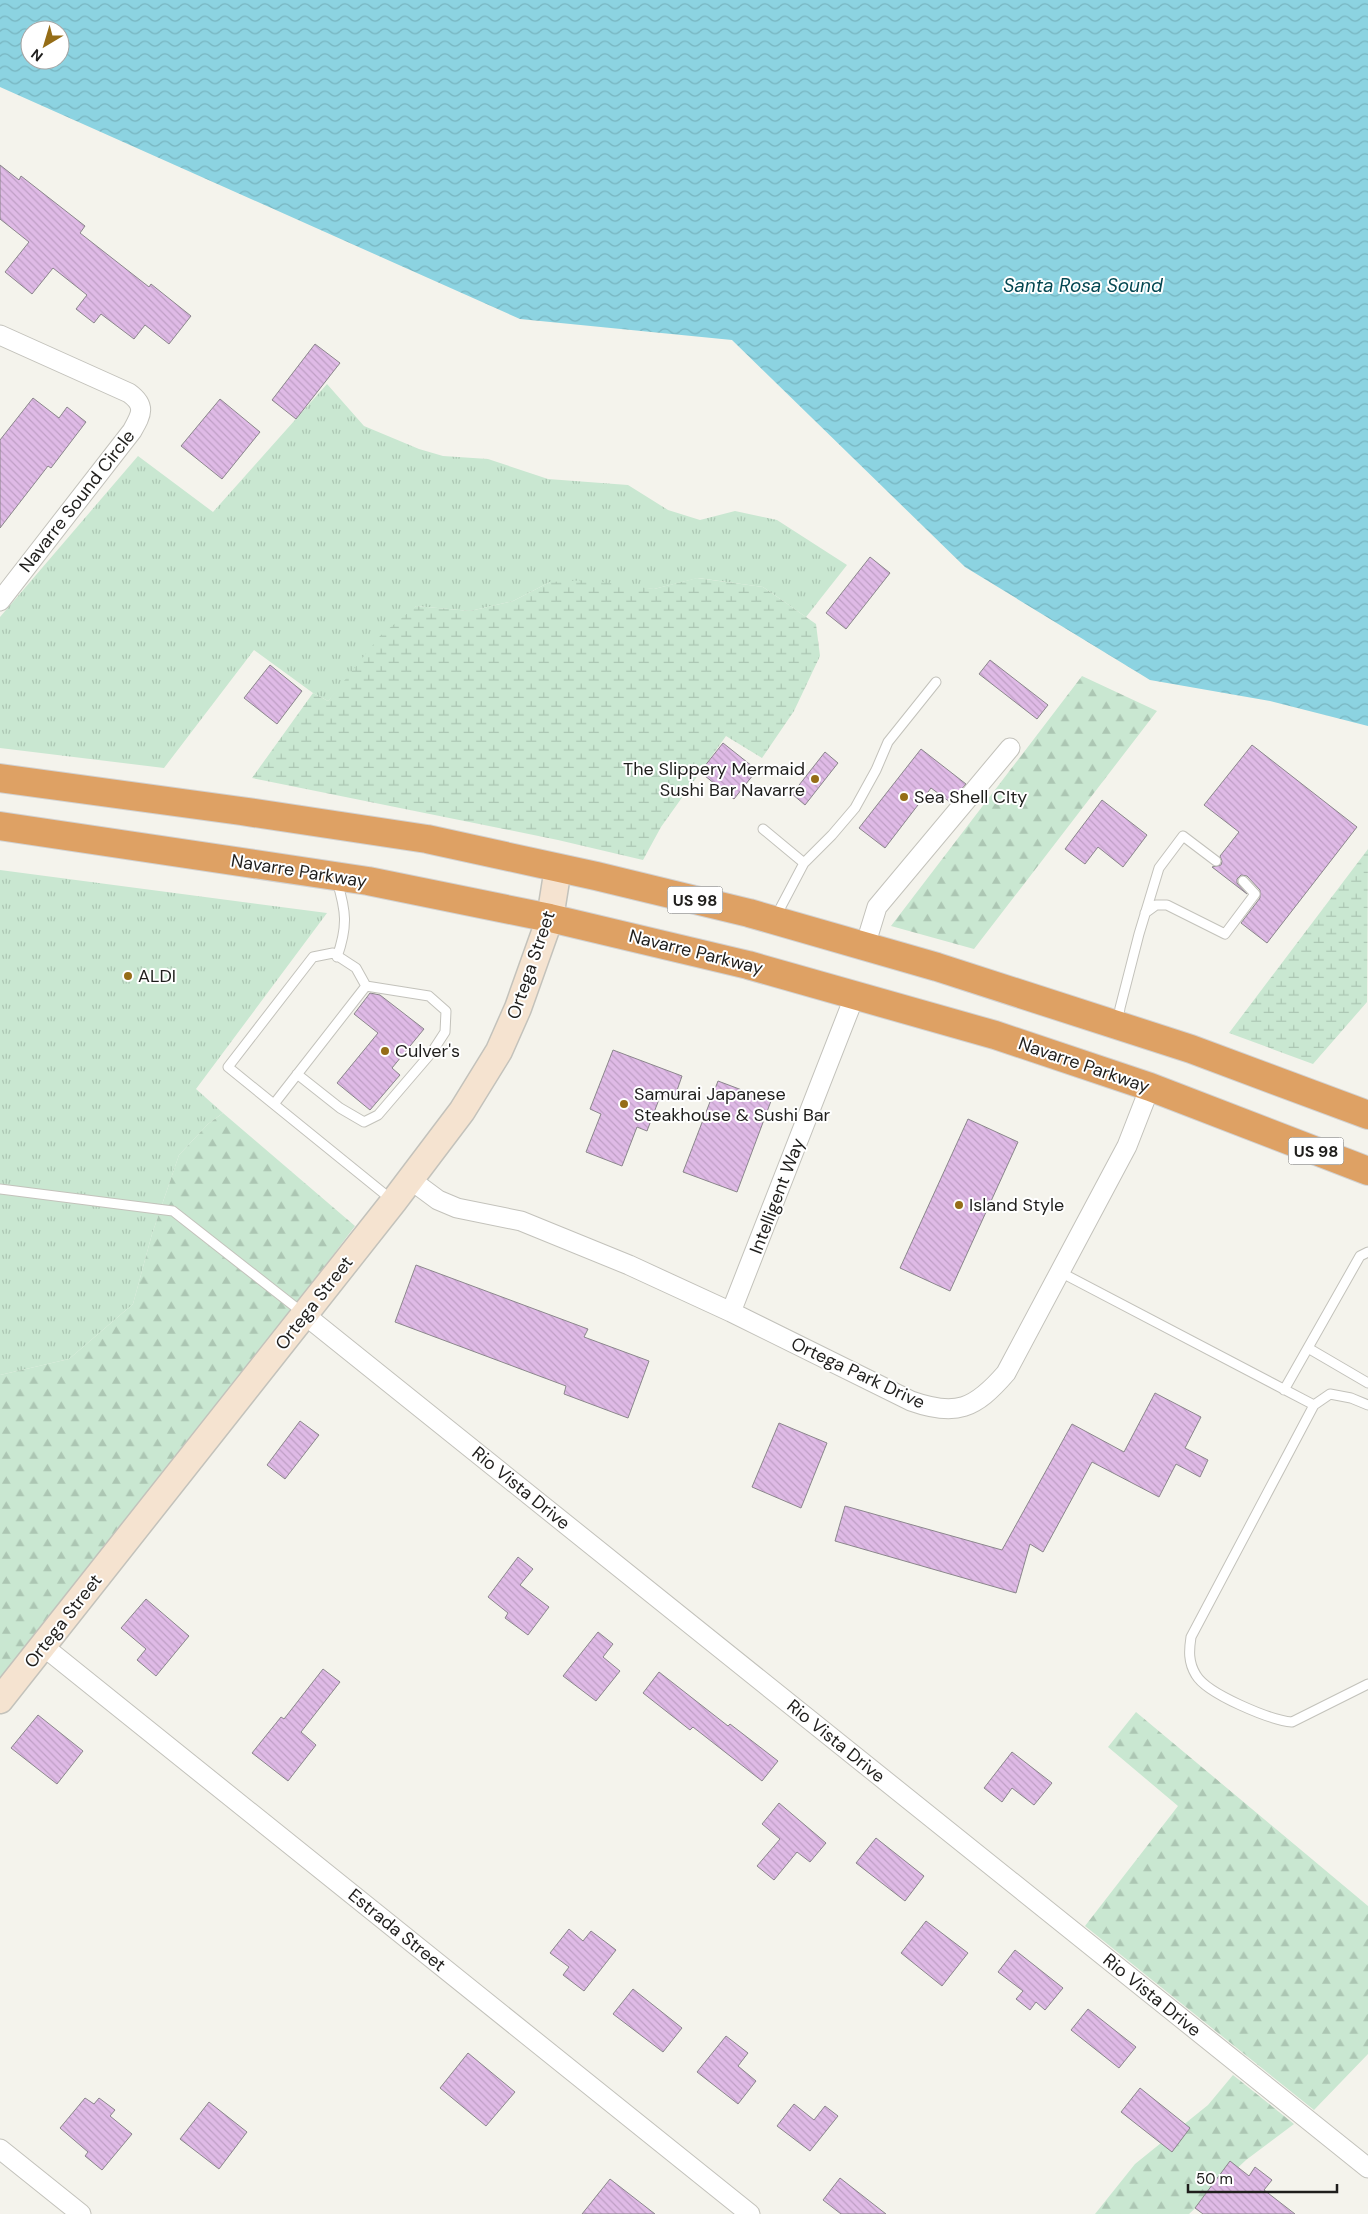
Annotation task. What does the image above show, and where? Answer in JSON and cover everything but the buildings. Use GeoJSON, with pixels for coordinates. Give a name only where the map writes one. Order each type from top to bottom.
{"type":"FeatureCollection","features":[{"type":"Feature","properties":{"kind":"highway","name":"US 98"},"geometry":{"type":"LineString","coordinates":[[0,778],[242,811],[427,839],[558,868],[774,920],[937,967],[1192,1049],[1368,1115]]}},
{"type":"Feature","properties":{"kind":"highway","name":"Navarre Parkway"},"geometry":{"type":"LineString","coordinates":[[0,826],[368,881],[550,918],[748,965],[995,1036],[1150,1087],[1368,1171]]}},
{"type":"Feature","properties":{"kind":"street","name":"Navarre Sound Circle"},"geometry":{"type":"LineString","coordinates":[[0,335],[129,393],[137,398],[140,404],[141,415],[132,431],[0,601]]}},
{"type":"Feature","properties":{"kind":"street"},"geometry":{"type":"LineString","coordinates":[[865,946],[877,907],[1010,748]]}},
{"type":"Feature","properties":{"kind":"street","name":"Ortega Street"},"geometry":{"type":"LineString","coordinates":[[0,1700],[411,1180],[462,1111],[499,1051],[534,967],[550,918],[558,868]]}},
{"type":"Feature","properties":{"kind":"street","name":"Intelligent Way"},"geometry":{"type":"LineString","coordinates":[[731,1312],[855,995]]}},
{"type":"Feature","properties":{"kind":"street","name":"Ortega Park Drive"},"geometry":{"type":"LineString","coordinates":[[411,1180],[438,1200],[457,1208],[521,1221],[629,1265],[731,1312],[911,1401],[934,1409],[954,1410],[976,1402],[993,1388],[1006,1373],[1127,1146],[1150,1087]]}},
{"type":"Feature","properties":{"kind":"street","name":"Rio Vista Drive"},"geometry":{"type":"LineString","coordinates":[[305,1315],[1368,2168]]}},
{"type":"Feature","properties":{"kind":"street","name":"Estrada Street"},"geometry":{"type":"LineString","coordinates":[[43,1646],[750,2214]]}},
{"type":"Feature","properties":{"kind":"street"},"geometry":{"type":"LineString","coordinates":[[0,2149],[81,2214]]}},
{"type":"Feature","properties":{"kind":"lane"},"geometry":{"type":"LineString","coordinates":[[774,920],[804,863],[832,835],[854,808],[876,770],[888,742],[936,682]]}},
{"type":"Feature","properties":{"kind":"lane"},"geometry":{"type":"LineString","coordinates":[[763,829],[804,863]]}},
{"type":"Feature","properties":{"kind":"lane"},"geometry":{"type":"LineString","coordinates":[[1118,1025],[1120,1008],[1159,868],[1183,836],[1216,861]]}},
{"type":"Feature","properties":{"kind":"lane"},"geometry":{"type":"LineString","coordinates":[[335,876],[344,905],[345,935],[337,956]]}},
{"type":"Feature","properties":{"kind":"lane"},"geometry":{"type":"LineString","coordinates":[[1145,913],[1156,905],[1167,904],[1225,934],[1256,894],[1243,881]]}},
{"type":"Feature","properties":{"kind":"lane"},"geometry":{"type":"LineString","coordinates":[[366,986],[356,968],[333,953],[314,957],[228,1067],[394,1201]]}},
{"type":"Feature","properties":{"kind":"lane"},"geometry":{"type":"LineString","coordinates":[[274,1104],[366,986]]}},
{"type":"Feature","properties":{"kind":"lane"},"geometry":{"type":"LineString","coordinates":[[297,1074],[340,1108],[364,1122],[378,1115],[432,1052],[445,1032],[446,1012],[429,996],[366,986]]}},
{"type":"Feature","properties":{"kind":"lane"},"geometry":{"type":"LineString","coordinates":[[0,1189],[173,1211],[305,1315]]}},
{"type":"Feature","properties":{"kind":"lane"},"geometry":{"type":"LineString","coordinates":[[1284,1390],[1360,1256],[1368,1252]]}},
{"type":"Feature","properties":{"kind":"lane"},"geometry":{"type":"LineString","coordinates":[[1060,1272],[1314,1405]]}},
{"type":"Feature","properties":{"kind":"lane"},"geometry":{"type":"LineString","coordinates":[[1308,1348],[1368,1383]]}},
{"type":"Feature","properties":{"kind":"lane"},"geometry":{"type":"LineString","coordinates":[[1368,1405],[1351,1398],[1330,1394],[1314,1405],[1191,1637],[1189,1656],[1196,1675],[1211,1691],[1278,1721],[1292,1722],[1368,1684]]}},
{"type":"Feature","properties":{"kind":"green space"},"geometry":{"type":"Polygon","coordinates":[[[327,384],[364,426],[419,449],[443,456],[488,459],[548,479],[628,485],[668,510],[700,520],[735,511],[777,520],[847,565],[806,617],[763,587],[698,578],[654,589],[550,582],[513,601],[470,611],[416,606],[328,701],[313,693],[254,650],[164,768],[0,748],[0,617],[138,456],[213,512],[327,384]]]}},
{"type":"Feature","properties":{"kind":"green space"},"geometry":{"type":"Polygon","coordinates":[[[697,578],[763,587],[816,624],[820,656],[794,711],[762,758],[726,736],[661,827],[643,860],[558,840],[252,778],[313,693],[328,701],[380,636],[416,606],[470,611],[513,601],[550,582],[589,580],[654,589],[697,578]]]}},
{"type":"Feature","properties":{"kind":"green space"},"geometry":{"type":"Polygon","coordinates":[[[1082,676],[1157,711],[974,949],[891,926],[1082,676]]]}},
{"type":"Feature","properties":{"kind":"green space"},"geometry":{"type":"Polygon","coordinates":[[[1368,849],[1367,1002],[1313,1064],[1229,1033],[1368,849]]]}},
{"type":"Feature","properties":{"kind":"green space"},"geometry":{"type":"Polygon","coordinates":[[[0,870],[327,913],[196,1089],[223,1113],[208,1124],[179,1155],[152,1234],[133,1304],[69,1359],[0,1375],[0,870]]]}},
{"type":"Feature","properties":{"kind":"green space"},"geometry":{"type":"Polygon","coordinates":[[[223,1113],[355,1226],[187,1448],[0,1684],[0,1375],[69,1359],[133,1304],[152,1234],[179,1155],[208,1124],[223,1113]]]}},
{"type":"Feature","properties":{"kind":"green space"},"geometry":{"type":"Polygon","coordinates":[[[1136,1712],[1368,1906],[1368,2054],[1314,2110],[1085,1926],[1178,1806],[1108,1747],[1136,1712]]]}},
{"type":"Feature","properties":{"kind":"green space"},"geometry":{"type":"Polygon","coordinates":[[[1233,2075],[1294,2124],[1246,2160],[1189,2214],[1095,2214],[1135,2164],[1208,2105],[1233,2075]]]}},
{"type":"Feature","properties":{"kind":"water","name":"Santa Rosa Sound"},"geometry":{"type":"Polygon","coordinates":[[[0,0],[1368,0],[1368,726],[1270,701],[1150,680],[965,567],[732,340],[520,319],[0,87],[0,0]]]}},
{"type":"Feature","properties":{"kind":"place","name":"The Slippery Mermaid Sushi Bar Navarre"},"geometry":{"type":"Point","coordinates":[815,779]}},
{"type":"Feature","properties":{"kind":"place","name":"Sea Shell CIty"},"geometry":{"type":"Point","coordinates":[904,797]}},
{"type":"Feature","properties":{"kind":"place","name":"ALDI"},"geometry":{"type":"Point","coordinates":[128,976]}},
{"type":"Feature","properties":{"kind":"place","name":"Culver's"},"geometry":{"type":"Point","coordinates":[385,1051]}},
{"type":"Feature","properties":{"kind":"place","name":"Samurai Japanese Steakhouse & Sushi Bar"},"geometry":{"type":"Point","coordinates":[624,1104]}},
{"type":"Feature","properties":{"kind":"place","name":"Island Style"},"geometry":{"type":"Point","coordinates":[959,1205]}}]}
